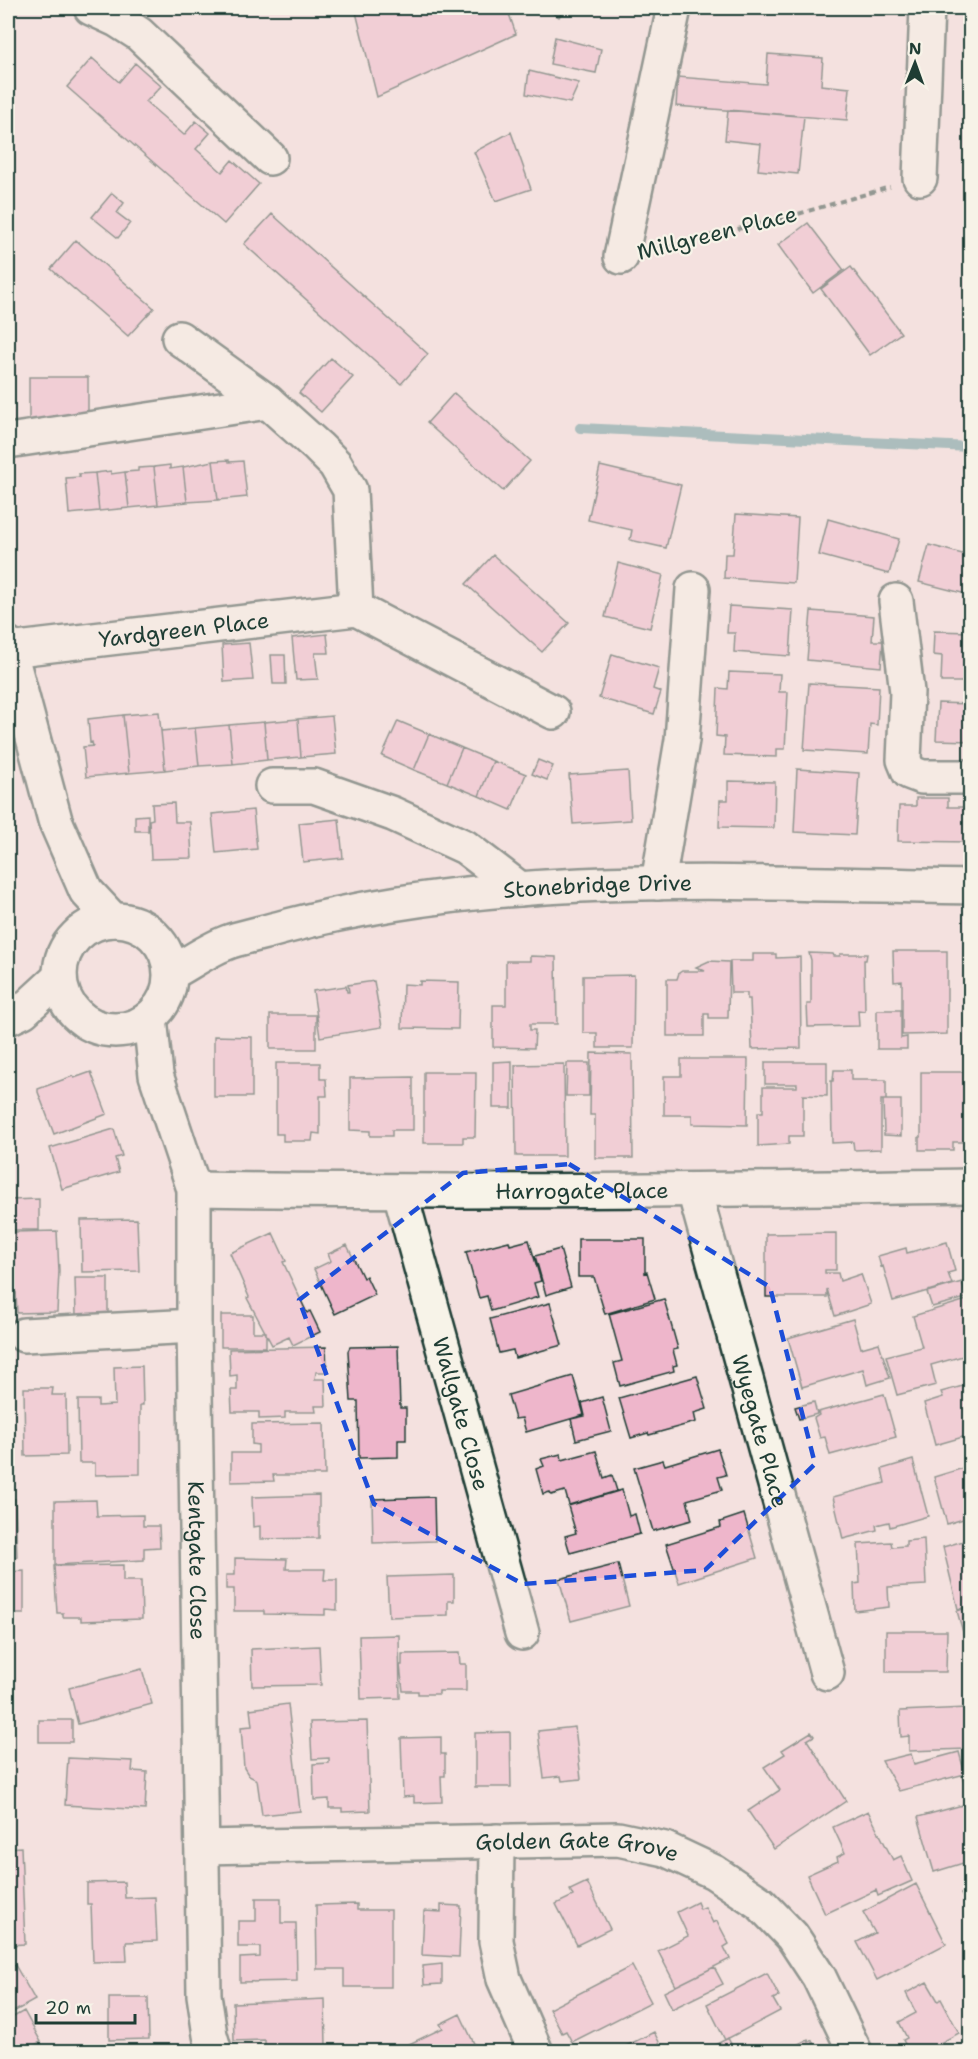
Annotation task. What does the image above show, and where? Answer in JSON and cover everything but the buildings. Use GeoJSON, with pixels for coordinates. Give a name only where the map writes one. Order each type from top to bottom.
{"type":"FeatureCollection","features":[{"type":"Feature","properties":{"kind":"street"},"geometry":{"type":"LineString","coordinates":[[91,8],[117,20],[139,34],[270,158]]}},
{"type":"Feature","properties":{"kind":"street","name":"Millgreen Place"},"geometry":{"type":"LineString","coordinates":[[621,257],[674,8]]}},
{"type":"Feature","properties":{"kind":"street"},"geometry":{"type":"LineString","coordinates":[[920,178],[927,8]]}},
{"type":"Feature","properties":{"kind":"street"},"geometry":{"type":"LineString","coordinates":[[179,338],[267,402],[335,464],[350,490],[356,609],[553,712]]}},
{"type":"Feature","properties":{"kind":"street"},"geometry":{"type":"LineString","coordinates":[[8,441],[267,402]]}},
{"type":"Feature","properties":{"kind":"street"},"geometry":{"type":"LineString","coordinates":[[658,883],[682,740],[693,589]]}},
{"type":"Feature","properties":{"kind":"street"},"geometry":{"type":"LineString","coordinates":[[896,601],[907,692],[904,760],[909,772],[922,777],[970,777]]}},
{"type":"Feature","properties":{"kind":"street","name":"Yardgreen Place"},"geometry":{"type":"LineString","coordinates":[[10,663],[356,609]]}},
{"type":"Feature","properties":{"kind":"street"},"geometry":{"type":"LineString","coordinates":[[10,663],[55,820],[86,891],[113,920]]}},
{"type":"Feature","properties":{"kind":"street"},"geometry":{"type":"LineString","coordinates":[[8,752],[29,725]]}},
{"type":"Feature","properties":{"kind":"street"},"geometry":{"type":"LineString","coordinates":[[272,786],[314,786],[393,814],[465,847],[520,889]]}},
{"type":"Feature","properties":{"kind":"street","name":"Stonebridge Drive"},"geometry":{"type":"LineString","coordinates":[[171,973],[229,942],[337,913],[443,895],[562,885],[658,883],[970,887]]}},
{"type":"Feature","properties":{"kind":"street"},"geometry":{"type":"LineString","coordinates":[[81,932],[86,891]]}},
{"type":"Feature","properties":{"kind":"street"},"geometry":{"type":"LineString","coordinates":[[113,920],[138,925],[153,934],[159,941],[167,956],[171,973],[166,998],[150,1018],[135,1027],[117,1030],[92,1026],[72,1009],[61,989],[60,969],[65,952],[81,932],[96,923],[113,920]]}},
{"type":"Feature","properties":{"kind":"street","name":"Stonebridge Drive"},"geometry":{"type":"LineString","coordinates":[[159,941],[229,942]]}},
{"type":"Feature","properties":{"kind":"street"},"geometry":{"type":"LineString","coordinates":[[15,1014],[60,977]]}},
{"type":"Feature","properties":{"kind":"street"},"geometry":{"type":"LineString","coordinates":[[15,1014],[72,1009]]}},
{"type":"Feature","properties":{"kind":"street","name":"Kentgate Close"},"geometry":{"type":"LineString","coordinates":[[150,1018],[156,1075],[194,1189],[204,1995],[210,2036],[215,2052]]}},
{"type":"Feature","properties":{"kind":"street","name":"Kentgate Close"},"geometry":{"type":"LineString","coordinates":[[117,1030],[156,1075]]}},
{"type":"Feature","properties":{"kind":"street","name":"Harrogate Place"},"geometry":{"type":"LineString","coordinates":[[194,1189],[400,1192],[970,1185]]}},
{"type":"Feature","properties":{"kind":"street","name":"Wyegate Place"},"geometry":{"type":"LineString","coordinates":[[694,1190],[827,1673]]}},
{"type":"Feature","properties":{"kind":"street","name":"Wallgate Close"},"geometry":{"type":"LineString","coordinates":[[400,1192],[522,1632]]}},
{"type":"Feature","properties":{"kind":"street"},"geometry":{"type":"LineString","coordinates":[[24,1335],[194,1326]]}},
{"type":"Feature","properties":{"kind":"street","name":"Golden Gate Grove"},"geometry":{"type":"LineString","coordinates":[[202,1847],[618,1839],[665,1848],[714,1872],[760,1903],[792,1936],[819,1977],[855,2052]]}},
{"type":"Feature","properties":{"kind":"street"},"geometry":{"type":"LineString","coordinates":[[497,1841],[496,1941],[504,1979],[536,2052]]}},
{"type":"Feature","properties":{"kind":"path","name":"Millgreen Place"},"geometry":{"type":"LineString","coordinates":[[621,257],[791,216],[920,178]]}},
{"type":"Feature","properties":{"kind":"highlighted area"},"geometry":{"type":"Polygon","coordinates":[[[569,1164],[770,1287],[815,1464],[705,1570],[523,1584],[374,1504],[299,1300],[463,1173],[569,1164]]]}},
{"type":"Feature","properties":{"kind":"waterway"},"geometry":{"type":"LineString","coordinates":[[580,428],[970,447]]}}]}
